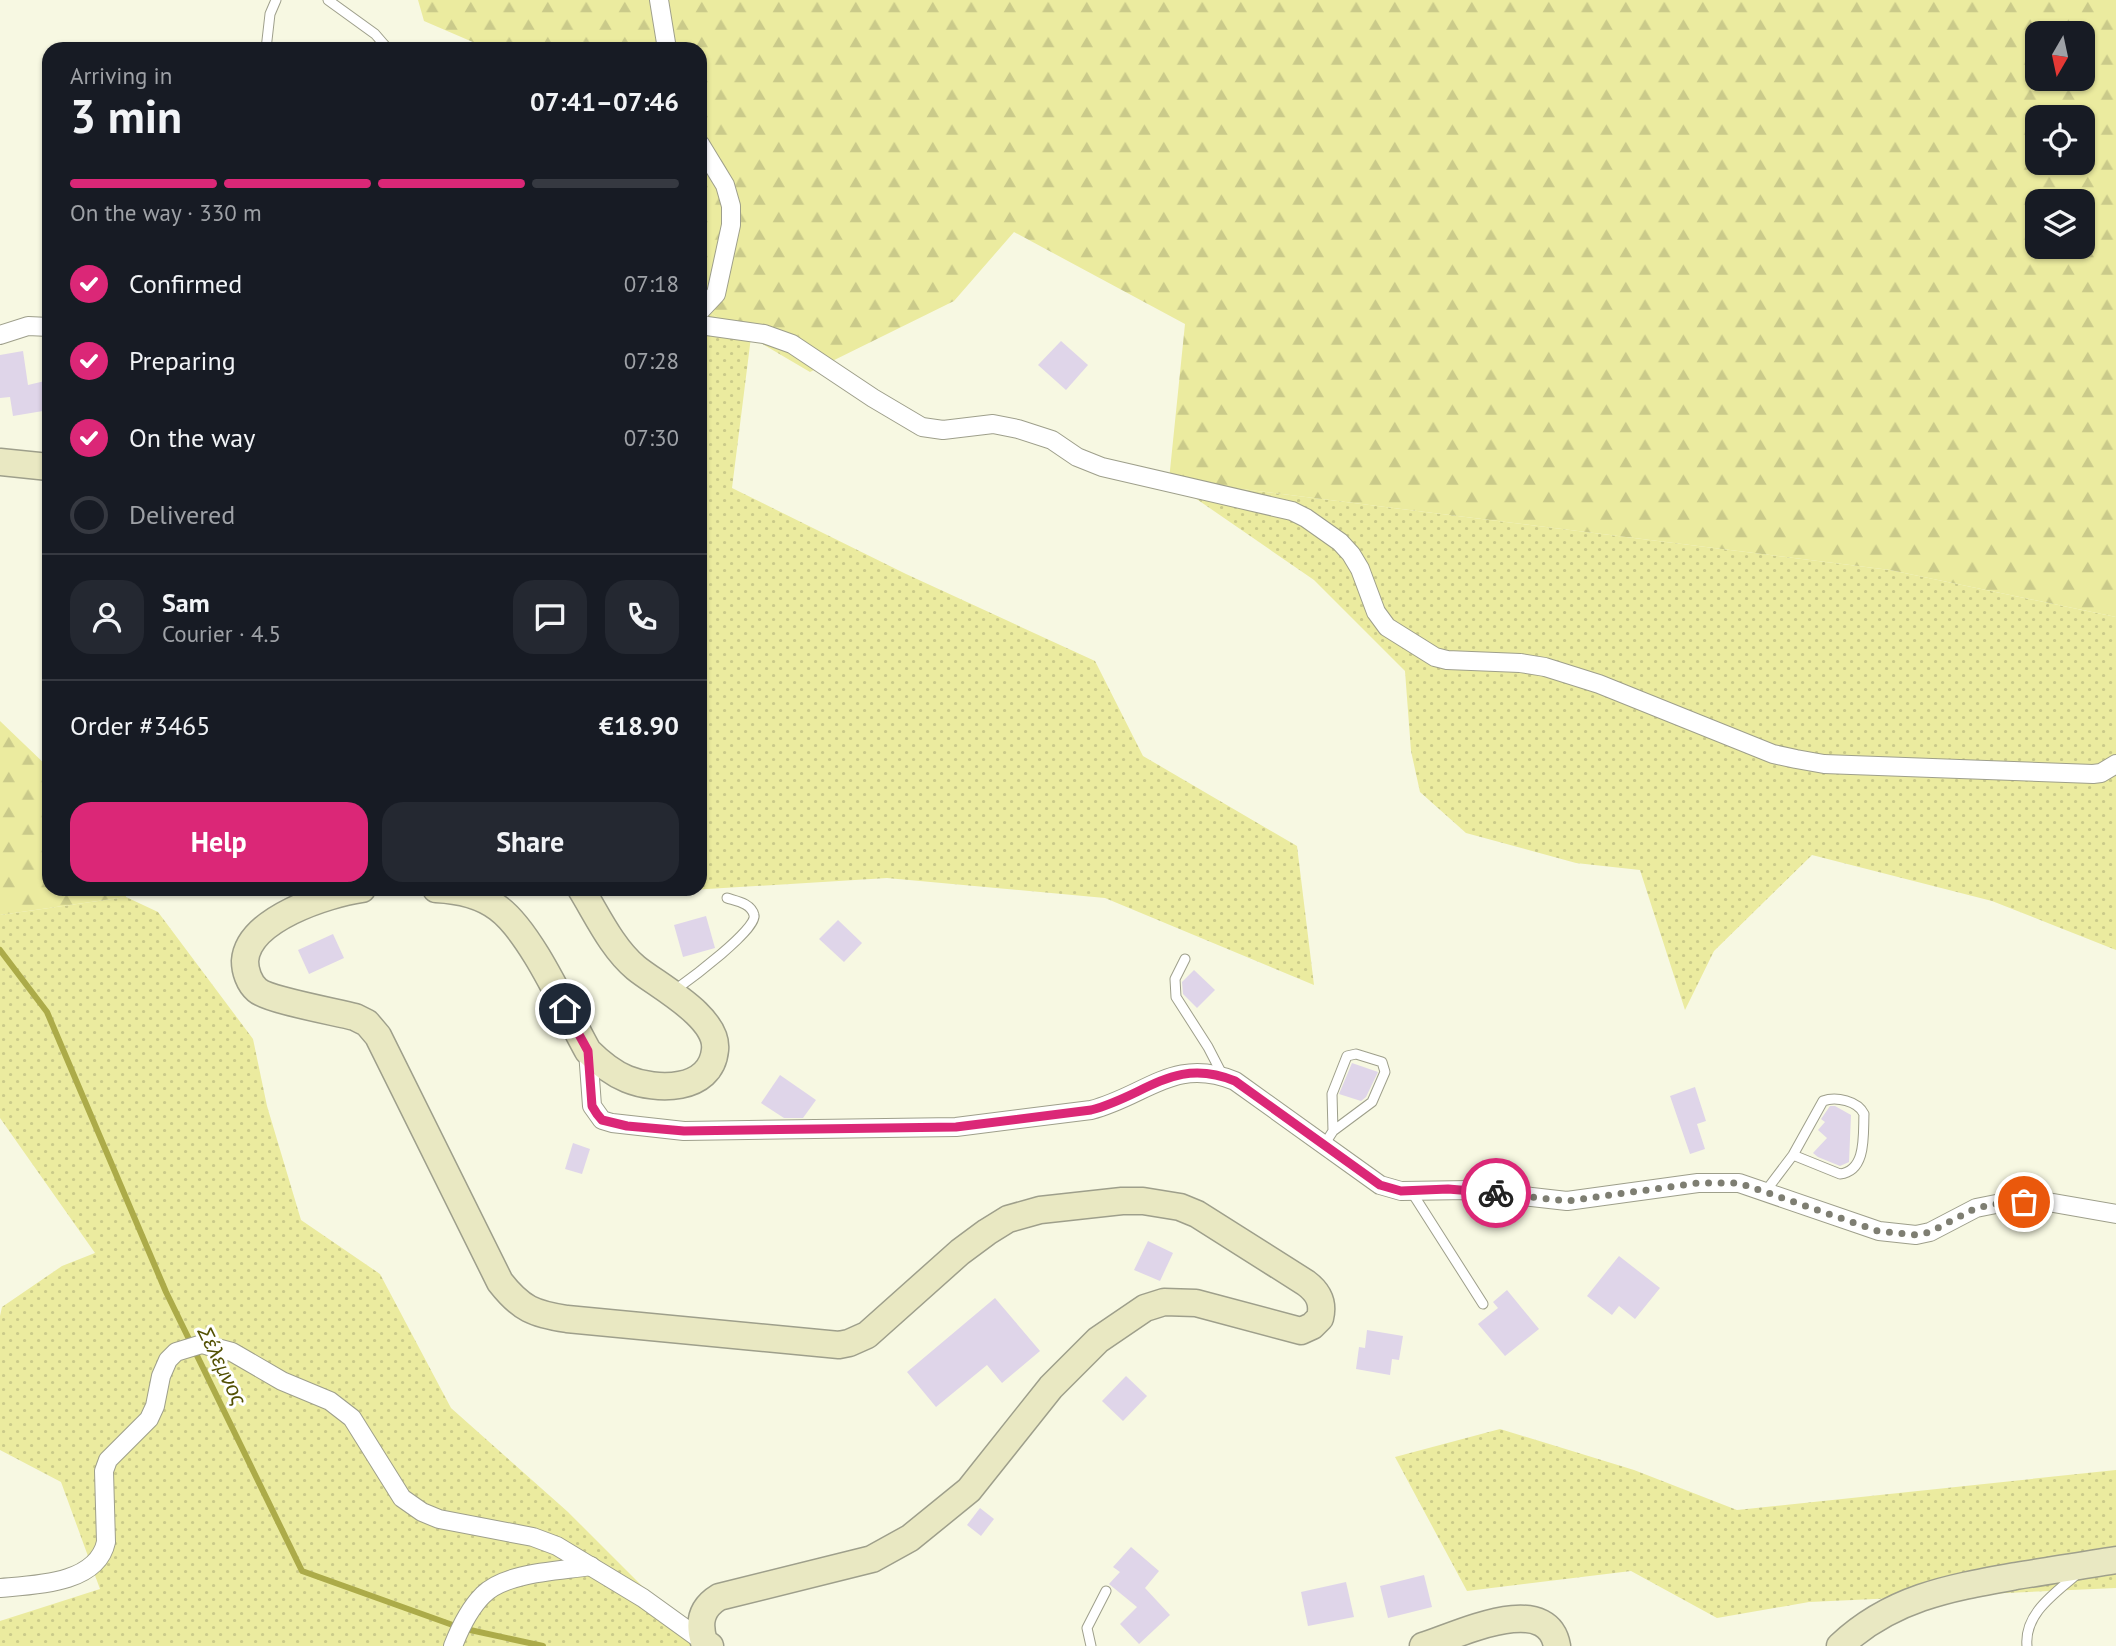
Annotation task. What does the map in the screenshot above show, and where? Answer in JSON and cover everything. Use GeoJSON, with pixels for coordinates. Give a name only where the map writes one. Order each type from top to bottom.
{"type":"FeatureCollection","features":[{"type":"Feature","properties":{"kind":"main road"},"geometry":{"type":"LineString","coordinates":[[0,462],[42,466]]}},
{"type":"Feature","properties":{"kind":"main road"},"geometry":{"type":"LineString","coordinates":[[331,896],[299,907],[257,933],[246,956],[245,966],[250,982],[264,995],[355,1017],[367,1023],[378,1036],[500,1282],[513,1299],[539,1315],[839,1345],[867,1335],[960,1252],[1008,1219],[1040,1210],[1122,1201],[1164,1203],[1197,1214],[1306,1283],[1318,1295],[1322,1309],[1320,1318],[1301,1331],[1196,1303],[1164,1302],[1145,1308],[1098,1340],[1051,1387],[969,1490],[910,1538],[872,1559],[719,1597],[709,1603],[700,1622],[707,1644]]}},
{"type":"Feature","properties":{"kind":"main road"},"geometry":{"type":"LineString","coordinates":[[473,896],[499,908],[515,924],[531,947],[588,1051],[600,1063],[630,1080],[672,1087],[699,1077],[709,1067],[715,1052],[712,1035],[704,1022],[672,993],[642,973],[621,952],[585,896]]}},
{"type":"Feature","properties":{"kind":"main road"},"geometry":{"type":"LineString","coordinates":[[1840,1646],[1879,1616],[1914,1598],[1955,1587],[2116,1560]]}},
{"type":"Feature","properties":{"kind":"main road"},"geometry":{"type":"LineString","coordinates":[[1423,1646],[1522,1617],[1545,1623],[1557,1646]]}},
{"type":"Feature","properties":{"kind":"street"},"geometry":{"type":"LineString","coordinates":[[659,0],[666,42]]}},
{"type":"Feature","properties":{"kind":"street"},"geometry":{"type":"LineString","coordinates":[[707,155],[725,185],[731,206],[731,225],[716,294],[707,304]]}},
{"type":"Feature","properties":{"kind":"street"},"geometry":{"type":"LineString","coordinates":[[0,335],[28,326],[42,327]]}},
{"type":"Feature","properties":{"kind":"street"},"geometry":{"type":"LineString","coordinates":[[707,326],[764,334],[792,344],[873,398],[930,429],[993,424],[1018,429],[1052,440],[1077,457],[1102,467],[1299,514],[1340,542],[1351,554],[1360,569],[1376,612],[1387,627],[1435,657],[1454,661],[1520,663],[1545,667],[1599,684],[1773,754],[1814,762],[2093,774],[2101,773],[2116,764]]}},
{"type":"Feature","properties":{"kind":"street"},"geometry":{"type":"LineString","coordinates":[[588,1051],[592,1106],[602,1120],[627,1126],[684,1131],[956,1127],[1091,1110],[1107,1106],[1177,1074],[1206,1072],[1235,1081],[1329,1138],[1380,1185],[1411,1191],[1469,1190],[1567,1201],[1698,1183],[1739,1183],[1878,1231],[1897,1235],[1930,1232],[1976,1208],[2006,1202],[2042,1201],[2116,1214]]}},
{"type":"Feature","properties":{"kind":"street"},"geometry":{"type":"LineString","coordinates":[[0,1588],[57,1582],[71,1577],[98,1560],[104,1552],[106,1542],[104,1471],[108,1460],[149,1419],[155,1406],[160,1376],[168,1360],[176,1352],[202,1344],[232,1352],[282,1381],[330,1401],[352,1418],[402,1498],[422,1512],[439,1519],[534,1537],[557,1546],[652,1604],[707,1644]]}},
{"type":"Feature","properties":{"kind":"street"},"geometry":{"type":"LineString","coordinates":[[453,1646],[483,1593],[500,1583],[544,1572],[591,1566]]}},
{"type":"Feature","properties":{"kind":"lane"},"geometry":{"type":"LineString","coordinates":[[267,42],[270,14],[276,0]]}},
{"type":"Feature","properties":{"kind":"lane"},"geometry":{"type":"LineString","coordinates":[[328,0],[382,42]]}},
{"type":"Feature","properties":{"kind":"lane"},"geometry":{"type":"LineString","coordinates":[[672,993],[740,938],[754,921],[751,909],[743,903],[727,898]]}},
{"type":"Feature","properties":{"kind":"lane"},"geometry":{"type":"LineString","coordinates":[[1185,959],[1175,979],[1175,996],[1223,1076]]}},
{"type":"Feature","properties":{"kind":"lane"},"geometry":{"type":"LineString","coordinates":[[1356,1054],[1382,1062],[1385,1072],[1372,1102],[1329,1138],[1332,1094],[1347,1056],[1356,1054]]}},
{"type":"Feature","properties":{"kind":"lane"},"geometry":{"type":"LineString","coordinates":[[1766,1192],[1793,1155],[1823,1101],[1833,1098],[1858,1105],[1861,1109],[1864,1114],[1861,1154],[1857,1164],[1848,1173],[1840,1174],[1793,1155]]}},
{"type":"Feature","properties":{"kind":"lane"},"geometry":{"type":"LineString","coordinates":[[1411,1191],[1483,1304]]}},
{"type":"Feature","properties":{"kind":"lane"},"geometry":{"type":"LineString","coordinates":[[2027,1646],[2026,1635],[2038,1609],[2087,1564]]}},
{"type":"Feature","properties":{"kind":"lane"},"geometry":{"type":"LineString","coordinates":[[1091,1646],[1087,1628],[1106,1591]]}},
{"type":"Feature","properties":{"kind":"green space"},"geometry":{"type":"Polygon","coordinates":[[[418,0],[2116,0],[2116,617],[1890,570],[1169,480],[1185,324],[1014,232],[954,301],[810,372],[707,311],[707,42],[473,42],[424,21],[418,0]]]}},
{"type":"Feature","properties":{"kind":"green space"},"geometry":{"type":"Polygon","coordinates":[[[707,311],[751,337],[732,488],[906,574],[1095,661],[1143,756],[1297,846],[1314,985],[1105,898],[887,878],[707,889],[707,311]]]}},
{"type":"Feature","properties":{"kind":"green space"},"geometry":{"type":"Polygon","coordinates":[[[1169,480],[1890,570],[2116,617],[2116,950],[1992,901],[1812,855],[1714,951],[1685,1010],[1640,870],[1576,863],[1466,833],[1420,792],[1411,751],[1405,671],[1314,580],[1169,480]]]}},
{"type":"Feature","properties":{"kind":"green space"},"geometry":{"type":"Polygon","coordinates":[[[0,721],[42,761],[42,896],[126,897],[0,915],[0,721]]]}},
{"type":"Feature","properties":{"kind":"green space"},"geometry":{"type":"Polygon","coordinates":[[[126,897],[158,912],[253,1039],[267,1106],[301,1220],[380,1274],[451,1408],[568,1512],[702,1646],[0,1646],[0,1621],[100,1589],[61,1482],[0,1450],[2,1307],[62,1266],[95,1253],[0,1118],[0,915],[126,897]]]}},
{"type":"Feature","properties":{"kind":"green space"},"geometry":{"type":"Polygon","coordinates":[[[1500,1429],[1634,1470],[1737,1510],[2116,1470],[2116,1588],[1809,1602],[1717,1618],[1631,1571],[1467,1591],[1395,1457],[1500,1429]]]}},
{"type":"Feature","properties":{"kind":"building"},"geometry":{"type":"Polygon","coordinates":[[[1061,341],[1088,365],[1066,390],[1038,365],[1061,341]]]}},
{"type":"Feature","properties":{"kind":"building"},"geometry":{"type":"Polygon","coordinates":[[[23,351],[28,385],[42,382],[42,411],[13,416],[10,397],[0,398],[0,355],[23,351]]]}},
{"type":"Feature","properties":{"kind":"building"},"geometry":{"type":"Polygon","coordinates":[[[706,916],[715,948],[683,957],[674,925],[706,916]]]}},
{"type":"Feature","properties":{"kind":"building"},"geometry":{"type":"Polygon","coordinates":[[[838,920],[862,943],[844,962],[819,939],[838,920]]]}},
{"type":"Feature","properties":{"kind":"building"},"geometry":{"type":"Polygon","coordinates":[[[333,934],[344,958],[309,974],[298,950],[333,934]]]}},
{"type":"Feature","properties":{"kind":"building"},"geometry":{"type":"Polygon","coordinates":[[[1194,970],[1215,990],[1197,1008],[1183,994],[1182,982],[1194,970]]]}},
{"type":"Feature","properties":{"kind":"building"},"geometry":{"type":"Polygon","coordinates":[[[1352,1063],[1378,1072],[1366,1097],[1361,1101],[1339,1094],[1352,1063]]]}},
{"type":"Feature","properties":{"kind":"building"},"geometry":{"type":"Polygon","coordinates":[[[780,1075],[816,1100],[803,1118],[784,1118],[761,1103],[780,1075]]]}},
{"type":"Feature","properties":{"kind":"building"},"geometry":{"type":"Polygon","coordinates":[[[1695,1087],[1706,1121],[1697,1124],[1705,1149],[1690,1154],[1670,1096],[1695,1087]]]}},
{"type":"Feature","properties":{"kind":"building"},"geometry":{"type":"Polygon","coordinates":[[[1830,1106],[1851,1115],[1849,1162],[1840,1166],[1813,1153],[1827,1138],[1818,1130],[1825,1122],[1821,1119],[1830,1106]]]}},
{"type":"Feature","properties":{"kind":"building"},"geometry":{"type":"Polygon","coordinates":[[[573,1143],[590,1149],[582,1174],[565,1169],[573,1143]]]}},
{"type":"Feature","properties":{"kind":"building"},"geometry":{"type":"Polygon","coordinates":[[[1148,1241],[1173,1253],[1160,1281],[1134,1270],[1148,1241]]]}},
{"type":"Feature","properties":{"kind":"building"},"geometry":{"type":"Polygon","coordinates":[[[1619,1256],[1660,1288],[1635,1319],[1619,1306],[1612,1315],[1587,1296],[1619,1256]]]}},
{"type":"Feature","properties":{"kind":"building"},"geometry":{"type":"Polygon","coordinates":[[[1507,1290],[1539,1329],[1505,1356],[1478,1324],[1498,1308],[1493,1302],[1507,1290]]]}},
{"type":"Feature","properties":{"kind":"building"},"geometry":{"type":"Polygon","coordinates":[[[995,1298],[1040,1351],[1002,1383],[987,1365],[936,1407],[907,1372],[995,1298]]]}},
{"type":"Feature","properties":{"kind":"building"},"geometry":{"type":"Polygon","coordinates":[[[1367,1330],[1403,1336],[1399,1360],[1392,1359],[1390,1375],[1356,1369],[1359,1347],[1365,1348],[1367,1330]]]}},
{"type":"Feature","properties":{"kind":"building"},"geometry":{"type":"Polygon","coordinates":[[[1126,1376],[1147,1396],[1123,1421],[1102,1401],[1126,1376]]]}},
{"type":"Feature","properties":{"kind":"building"},"geometry":{"type":"Polygon","coordinates":[[[980,1508],[994,1519],[981,1536],[967,1525],[980,1508]]]}},
{"type":"Feature","properties":{"kind":"building"},"geometry":{"type":"Polygon","coordinates":[[[1131,1547],[1159,1571],[1145,1588],[1170,1615],[1139,1644],[1120,1624],[1137,1607],[1109,1584],[1120,1572],[1113,1567],[1131,1547]]]}},
{"type":"Feature","properties":{"kind":"building"},"geometry":{"type":"Polygon","coordinates":[[[1424,1575],[1432,1607],[1388,1618],[1380,1586],[1424,1575]]]}},
{"type":"Feature","properties":{"kind":"building"},"geometry":{"type":"Polygon","coordinates":[[[1346,1582],[1354,1617],[1308,1626],[1301,1592],[1346,1582]]]}},
{"type":"Feature","properties":{"kind":"waterway","name":"Σέλεμνος"},"geometry":{"type":"LineString","coordinates":[[0,950],[47,1012],[166,1292],[302,1571],[461,1628],[543,1646]]}},
{"type":"Feature","properties":{"kind":"way so far"},"geometry":{"type":"LineString","coordinates":[[1496,1193],[1567,1201],[1698,1183],[1739,1183],[1878,1231],[1897,1235],[1930,1232],[1976,1208],[2006,1202],[2024,1202]]}},
{"type":"Feature","properties":{"kind":"route"},"geometry":{"type":"LineString","coordinates":[[565,1009],[588,1051],[592,1106],[602,1120],[611,1123],[684,1131],[956,1127],[1091,1110],[1107,1106],[1177,1074],[1206,1072],[1235,1081],[1380,1185],[1401,1191],[1448,1189],[1496,1193]]}}]}
